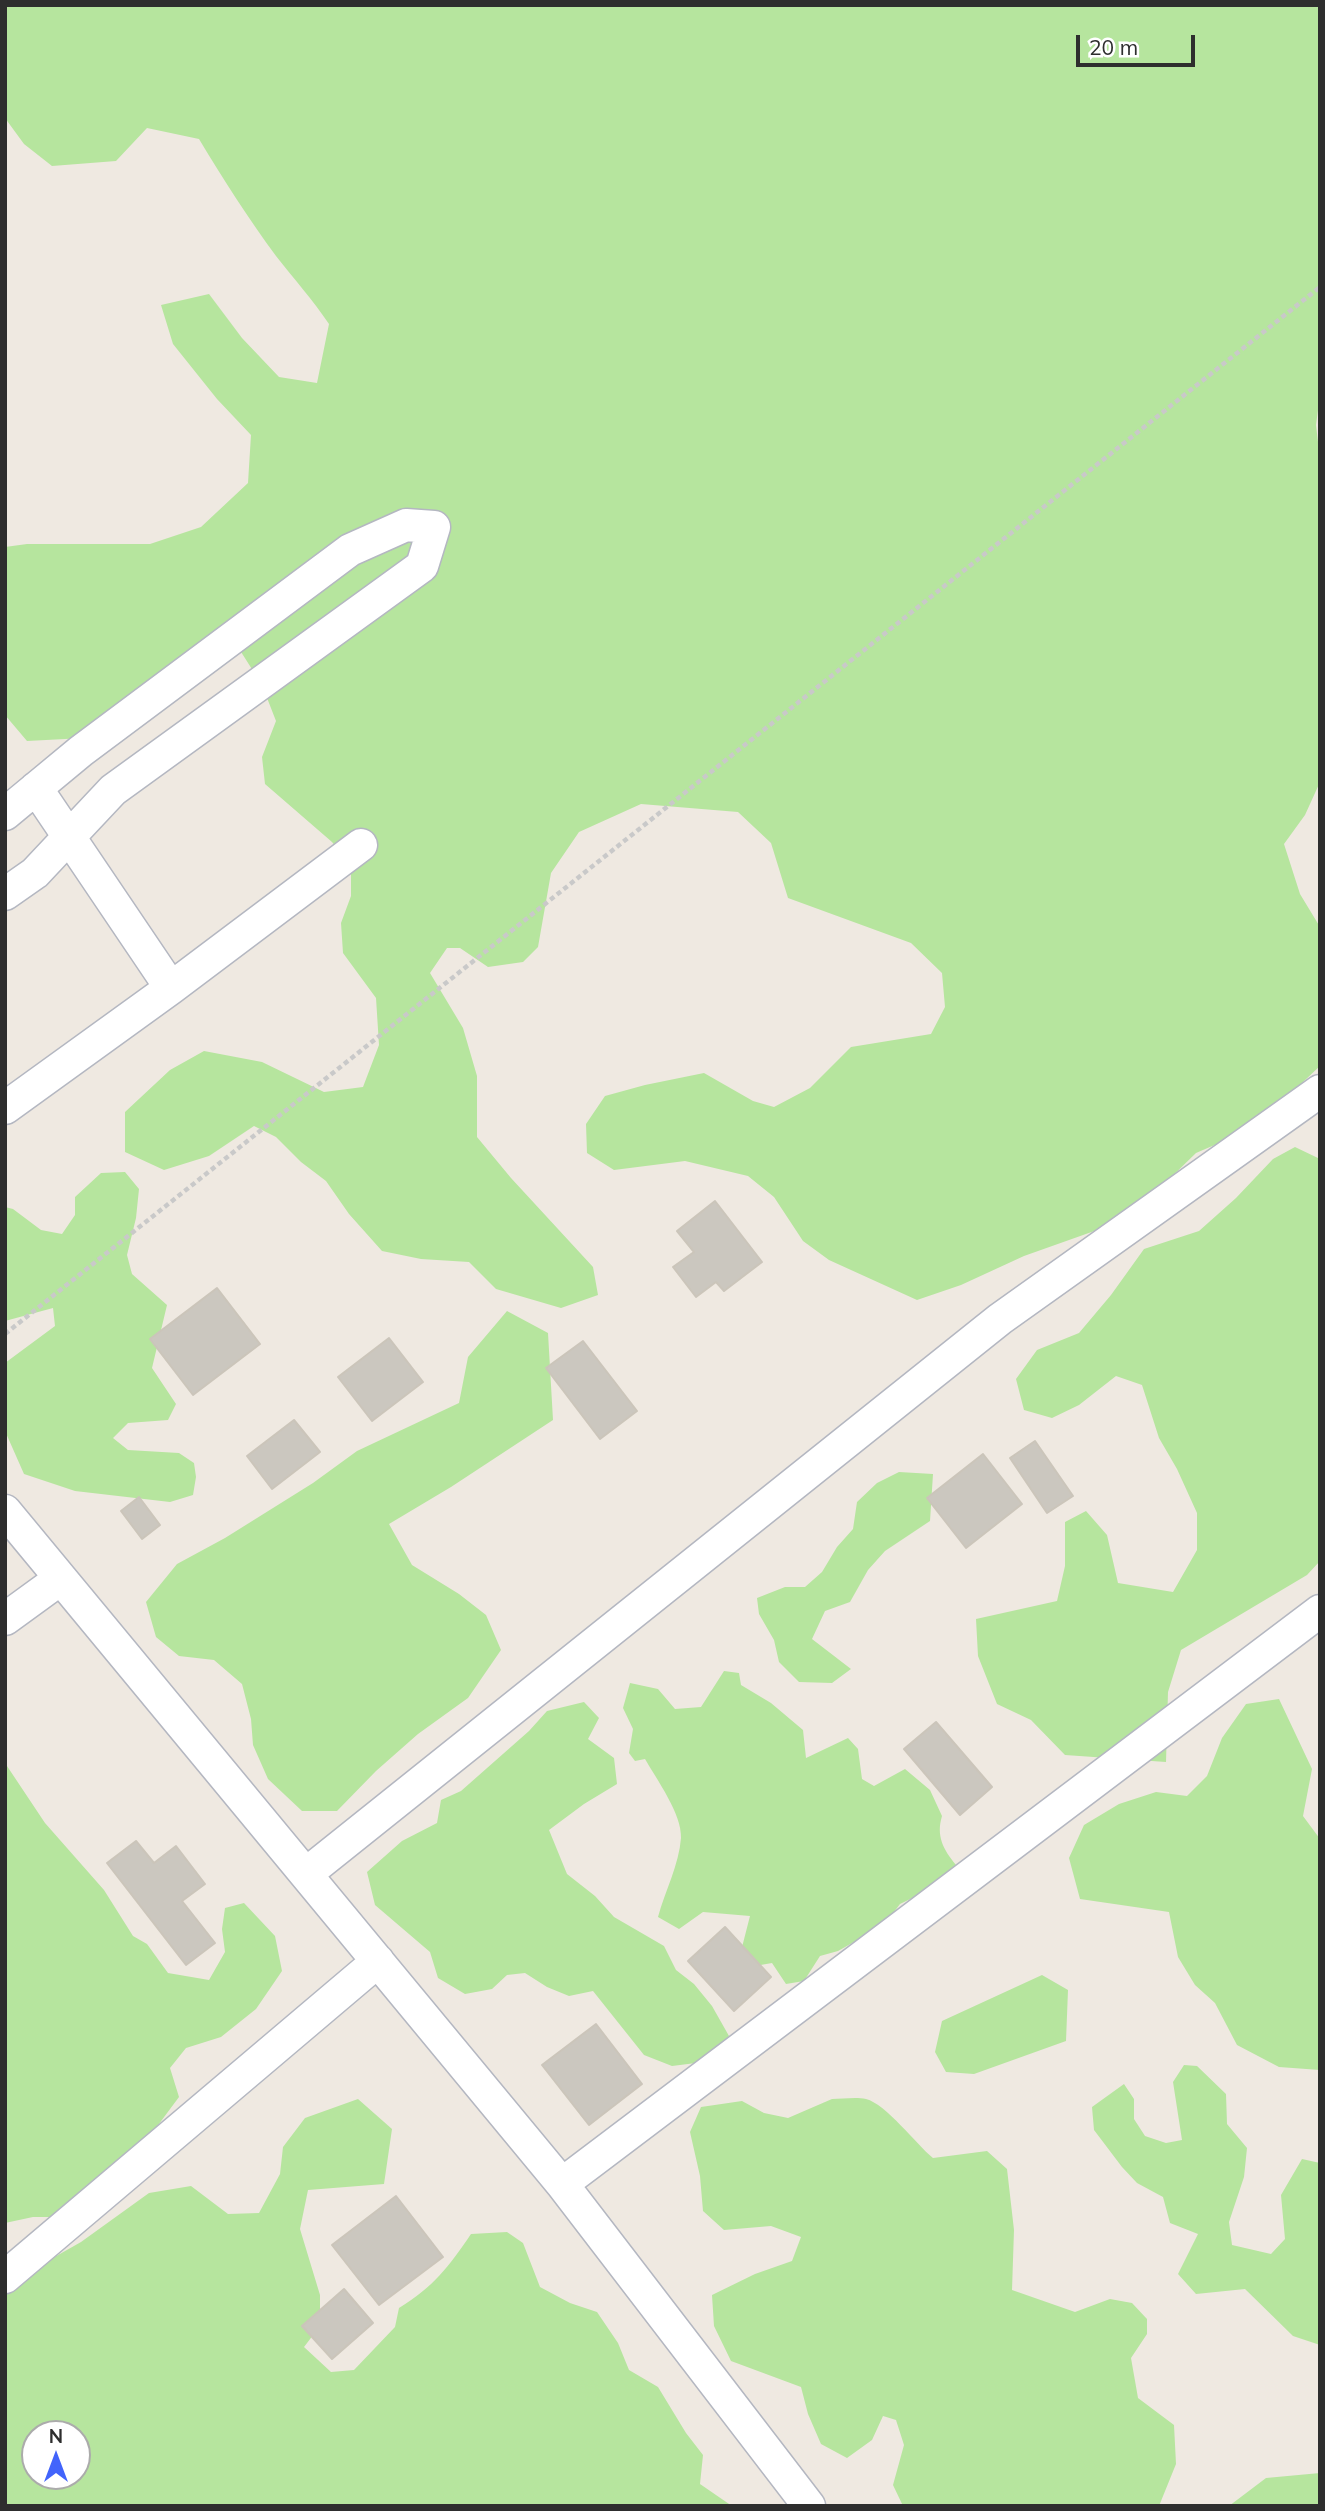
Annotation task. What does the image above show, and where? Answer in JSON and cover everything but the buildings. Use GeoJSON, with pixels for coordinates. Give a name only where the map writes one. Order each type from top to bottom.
{"type":"FeatureCollection","features":[{"type":"Feature","properties":{"kind":"street"},"geometry":{"type":"LineString","coordinates":[[5,814],[81,751],[350,550],[406,525],[434,527],[422,566],[113,790],[34,873],[5,894]]}},
{"type":"Feature","properties":{"kind":"street"},"geometry":{"type":"LineString","coordinates":[[36,788],[171,988]]}},
{"type":"Feature","properties":{"kind":"street"},"geometry":{"type":"LineString","coordinates":[[5,1108],[171,988],[361,845]]}},
{"type":"Feature","properties":{"kind":"street"},"geometry":{"type":"LineString","coordinates":[[306,1874],[1000,1319],[1320,1091]]}},
{"type":"Feature","properties":{"kind":"street"},"geometry":{"type":"LineString","coordinates":[[5,1511],[562,2184],[809,2506]]}},
{"type":"Feature","properties":{"kind":"street"},"geometry":{"type":"LineString","coordinates":[[5,1619],[60,1579]]}},
{"type":"Feature","properties":{"kind":"street"},"geometry":{"type":"LineString","coordinates":[[562,2184],[1320,1611]]}},
{"type":"Feature","properties":{"kind":"street"},"geometry":{"type":"LineString","coordinates":[[5,2277],[378,1961]]}},
{"type":"Feature","properties":{"kind":"path"},"geometry":{"type":"LineString","coordinates":[[5,1334],[1320,288]]}},
{"type":"Feature","properties":{"kind":"green space"},"geometry":{"type":"Polygon","coordinates":[[[5,5],[1320,5],[1320,395],[1316,425],[1320,459],[1320,782],[1305,815],[1284,844],[1300,894],[1320,927],[1320,1066],[1254,1128],[1196,1153],[1156,1192],[1100,1229],[1024,1256],[961,1285],[917,1300],[829,1260],[803,1241],[774,1197],[748,1176],[685,1161],[614,1170],[587,1153],[586,1124],[605,1096],[704,1073],[753,1101],[774,1107],[810,1088],[851,1047],[931,1034],[945,1007],[942,973],[911,943],[788,898],[771,843],[738,812],[641,804],[579,832],[551,873],[538,947],[523,962],[488,967],[460,948],[447,948],[430,973],[463,1028],[477,1076],[477,1137],[593,1267],[598,1295],[561,1308],[496,1289],[469,1262],[421,1259],[382,1251],[349,1214],[326,1181],[301,1162],[276,1137],[254,1126],[209,1156],[164,1170],[125,1152],[125,1112],[170,1070],[204,1051],[262,1062],[324,1092],[363,1087],[379,1045],[376,998],[343,953],[341,923],[351,896],[351,865],[332,842],[265,784],[262,757],[276,721],[262,685],[236,644],[84,738],[27,741],[5,715],[5,547],[27,544],[150,544],[201,527],[248,483],[251,435],[217,399],[173,344],[161,305],[209,294],[242,338],[279,377],[317,383],[329,324],[266,242],[199,139],[147,128],[116,161],[52,166],[24,144],[5,118],[5,5]]]}},
{"type":"Feature","properties":{"kind":"green space"},"geometry":{"type":"Polygon","coordinates":[[[1295,1147],[1320,1159],[1320,1561],[1307,1575],[1181,1650],[1168,1692],[1166,1762],[1065,1755],[1031,1720],[997,1704],[978,1656],[976,1619],[1057,1601],[1065,1566],[1065,1522],[1086,1511],[1107,1535],[1118,1583],[1173,1592],[1197,1550],[1197,1513],[1159,1438],[1142,1385],[1116,1376],[1079,1405],[1052,1418],[1024,1410],[1016,1379],[1037,1350],[1079,1333],[1144,1249],[1199,1231],[1236,1198],[1273,1159],[1295,1147]]]}},
{"type":"Feature","properties":{"kind":"green space"},"geometry":{"type":"Polygon","coordinates":[[[125,1172],[139,1189],[136,1218],[127,1255],[132,1274],[167,1305],[152,1368],[176,1404],[168,1420],[128,1423],[113,1438],[128,1450],[179,1453],[194,1463],[196,1477],[193,1495],[170,1502],[75,1491],[24,1474],[5,1431],[5,1363],[55,1326],[53,1308],[5,1321],[5,1207],[13,1209],[41,1230],[62,1234],[75,1215],[75,1197],[101,1173],[125,1172]]]}},
{"type":"Feature","properties":{"kind":"green space"},"geometry":{"type":"Polygon","coordinates":[[[507,1311],[548,1333],[553,1420],[389,1524],[412,1565],[459,1594],[486,1615],[501,1650],[468,1698],[418,1734],[376,1771],[337,1811],[302,1811],[268,1779],[253,1745],[251,1719],[242,1684],[214,1660],[179,1656],[156,1637],[146,1602],[177,1564],[225,1538],[313,1483],[357,1451],[459,1403],[468,1357],[507,1311]]]}},
{"type":"Feature","properties":{"kind":"green space"},"geometry":{"type":"Polygon","coordinates":[[[899,1472],[933,1474],[930,1521],[885,1551],[868,1570],[850,1602],[825,1611],[812,1639],[851,1669],[832,1683],[799,1682],[779,1662],[774,1640],[759,1614],[757,1598],[785,1587],[805,1587],[822,1572],[837,1547],[853,1529],[857,1502],[877,1483],[899,1472]]]}},
{"type":"Feature","properties":{"kind":"green space"},"geometry":{"type":"Polygon","coordinates":[[[724,1671],[739,1673],[741,1685],[771,1703],[803,1730],[806,1758],[848,1738],[858,1749],[862,1779],[874,1786],[905,1769],[930,1790],[942,1816],[942,1842],[956,1865],[947,1881],[900,1904],[884,1925],[838,1951],[820,1956],[804,1981],[786,1984],[772,1963],[749,1967],[740,1955],[750,1916],[703,1912],[679,1929],[658,1917],[678,1858],[680,1829],[668,1797],[645,1759],[635,1761],[629,1753],[633,1729],[623,1708],[630,1683],[658,1689],[675,1709],[701,1707],[724,1671]]]}},
{"type":"Feature","properties":{"kind":"green space"},"geometry":{"type":"Polygon","coordinates":[[[1279,1699],[1312,1769],[1303,1816],[1320,1839],[1320,2070],[1279,2067],[1237,2045],[1215,2003],[1195,1985],[1178,1957],[1169,1912],[1080,1899],[1069,1858],[1084,1825],[1119,1804],[1156,1792],[1187,1796],[1207,1776],[1222,1738],[1246,1704],[1279,1699]]]}},
{"type":"Feature","properties":{"kind":"green space"},"geometry":{"type":"Polygon","coordinates":[[[584,1702],[599,1718],[588,1739],[614,1758],[617,1784],[549,1830],[567,1874],[595,1896],[614,1917],[664,1946],[676,1970],[694,1984],[712,2006],[729,2036],[704,2062],[672,2066],[644,2055],[593,1991],[569,1996],[547,1987],[525,1973],[507,1975],[492,1989],[465,1994],[438,1978],[430,1952],[375,1905],[367,1872],[402,1841],[437,1823],[441,1800],[461,1791],[529,1731],[547,1711],[584,1702]]]}},
{"type":"Feature","properties":{"kind":"green space"},"geometry":{"type":"Polygon","coordinates":[[[5,1763],[45,1823],[104,1890],[133,1936],[147,1944],[168,1973],[209,1980],[225,1952],[222,1929],[225,1908],[244,1903],[275,1936],[282,1971],[256,2009],[221,2037],[186,2048],[170,2068],[179,2097],[144,2144],[73,2217],[33,2217],[5,2223],[5,1763]]]}},
{"type":"Feature","properties":{"kind":"green space"},"geometry":{"type":"Polygon","coordinates":[[[1042,1975],[1068,1990],[1066,2041],[974,2074],[946,2072],[935,2052],[942,2021],[1042,1975]]]}},
{"type":"Feature","properties":{"kind":"green space"},"geometry":{"type":"Polygon","coordinates":[[[1184,2065],[1197,2066],[1226,2094],[1227,2124],[1247,2148],[1244,2177],[1229,2222],[1232,2245],[1271,2254],[1285,2239],[1281,2195],[1302,2159],[1320,2163],[1320,2345],[1293,2336],[1245,2289],[1196,2294],[1178,2274],[1198,2234],[1170,2223],[1163,2197],[1137,2183],[1094,2130],[1092,2107],[1124,2084],[1134,2099],[1134,2119],[1145,2136],[1166,2143],[1182,2140],[1173,2082],[1184,2065]]]}},
{"type":"Feature","properties":{"kind":"green space"},"geometry":{"type":"Polygon","coordinates":[[[862,2098],[874,2102],[892,2116],[933,2158],[987,2151],[1007,2169],[1014,2230],[1012,2290],[1075,2312],[1110,2299],[1132,2303],[1147,2319],[1147,2334],[1131,2358],[1138,2398],[1174,2425],[1176,2464],[1159,2506],[903,2506],[893,2485],[904,2445],[896,2420],[883,2416],[872,2440],[847,2458],[821,2444],[808,2414],[801,2387],[731,2361],[714,2326],[712,2295],[755,2274],[792,2261],[801,2237],[771,2226],[724,2230],[703,2211],[700,2176],[690,2132],[701,2107],[742,2101],[764,2113],[788,2118],[832,2099],[862,2098]]]}},
{"type":"Feature","properties":{"kind":"green space"},"geometry":{"type":"Polygon","coordinates":[[[358,2099],[392,2129],[384,2184],[308,2190],[300,2229],[320,2295],[320,2326],[304,2347],[331,2372],[354,2370],[395,2327],[399,2308],[440,2276],[471,2234],[507,2232],[523,2243],[540,2287],[570,2303],[597,2312],[618,2343],[629,2370],[658,2387],[703,2455],[700,2484],[732,2506],[5,2506],[5,2280],[9,2272],[51,2259],[81,2242],[149,2193],[191,2186],[228,2214],[259,2213],[280,2174],[283,2147],[305,2118],[358,2099]]]}},
{"type":"Feature","properties":{"kind":"green space"},"geometry":{"type":"Polygon","coordinates":[[[1320,2473],[1320,2506],[1229,2506],[1266,2478],[1320,2473]]]}}]}
